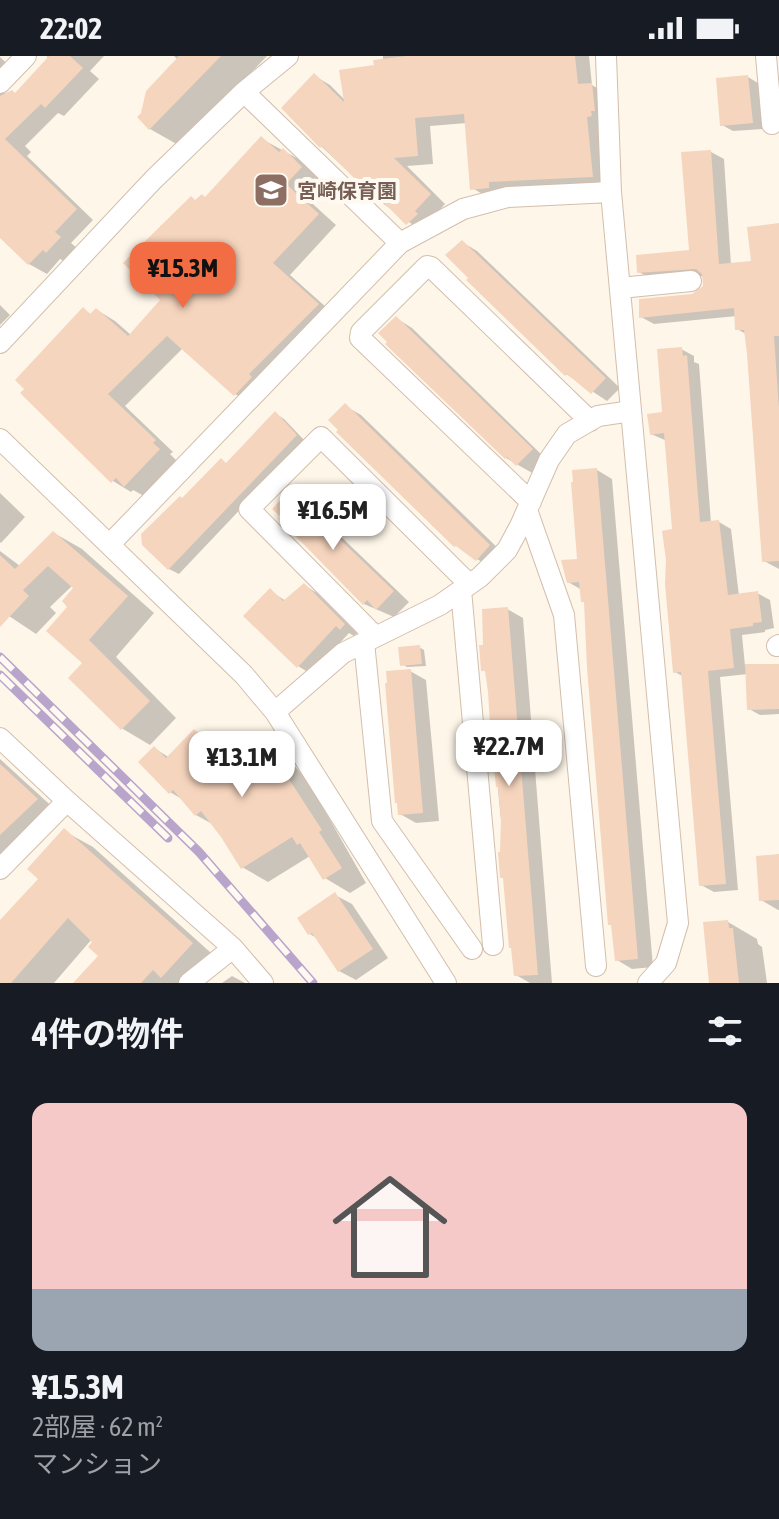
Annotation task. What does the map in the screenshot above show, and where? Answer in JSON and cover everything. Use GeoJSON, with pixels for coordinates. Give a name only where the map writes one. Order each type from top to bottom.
{"type":"FeatureCollection","features":[{"type":"Feature","properties":{"kind":"street"},"geometry":{"type":"LineString","coordinates":[[0,83],[26,56]]}},
{"type":"Feature","properties":{"kind":"street"},"geometry":{"type":"LineString","coordinates":[[0,343],[153,180],[244,92],[288,56]]}},
{"type":"Feature","properties":{"kind":"street"},"geometry":{"type":"LineString","coordinates":[[606,56],[611,192],[678,923],[666,963],[648,983]]}},
{"type":"Feature","properties":{"kind":"street"},"geometry":{"type":"LineString","coordinates":[[766,56],[772,124]]}},
{"type":"Feature","properties":{"kind":"street"},"geometry":{"type":"LineString","coordinates":[[244,92],[400,243]]}},
{"type":"Feature","properties":{"kind":"street"},"geometry":{"type":"LineString","coordinates":[[110,544],[400,243],[463,209],[508,197],[611,192]]}},
{"type":"Feature","properties":{"kind":"street"},"geometry":{"type":"LineString","coordinates":[[590,421],[431,267],[427,266],[361,332],[360,338],[529,506],[564,615],[596,966]]}},
{"type":"Feature","properties":{"kind":"street"},"geometry":{"type":"LineString","coordinates":[[620,288],[691,281]]}},
{"type":"Feature","properties":{"kind":"street"},"geometry":{"type":"LineString","coordinates":[[275,712],[343,653],[427,612],[465,587],[507,550],[549,460],[567,434],[598,416],[631,411]]}},
{"type":"Feature","properties":{"kind":"street"},"geometry":{"type":"LineString","coordinates":[[472,949],[382,821],[370,639],[249,509],[321,437],[465,587],[493,945]]}},
{"type":"Feature","properties":{"kind":"street"},"geometry":{"type":"LineString","coordinates":[[0,439],[244,675],[275,712],[446,983]]}},
{"type":"Feature","properties":{"kind":"street"},"geometry":{"type":"LineString","coordinates":[[0,738],[233,948],[263,983]]}},
{"type":"Feature","properties":{"kind":"street"},"geometry":{"type":"LineString","coordinates":[[0,869],[67,801]]}},
{"type":"Feature","properties":{"kind":"street"},"geometry":{"type":"LineString","coordinates":[[189,983],[233,948]]}},
{"type":"Feature","properties":{"kind":"building"},"geometry":{"type":"Polygon","coordinates":[[[49,56],[70,56],[83,68],[45,108],[41,104],[5,139],[77,209],[55,232],[61,237],[46,253],[43,250],[28,265],[0,238],[0,96],[12,90],[15,93],[49,56]]]}},
{"type":"Feature","properties":{"kind":"building"},"geometry":{"type":"Polygon","coordinates":[[[179,56],[221,56],[149,130],[137,117],[141,113],[146,91],[179,56]]]}},
{"type":"Feature","properties":{"kind":"building"},"geometry":{"type":"Polygon","coordinates":[[[407,56],[575,56],[578,84],[592,83],[595,111],[587,117],[593,177],[489,182],[489,188],[470,190],[464,114],[415,118],[418,156],[394,158],[431,194],[415,211],[418,214],[406,225],[382,201],[380,204],[322,146],[320,148],[281,108],[314,73],[344,102],[339,70],[374,65],[373,60],[407,56]]]}},
{"type":"Feature","properties":{"kind":"building"},"geometry":{"type":"Polygon","coordinates":[[[748,75],[753,123],[720,126],[716,78],[748,75]]]}},
{"type":"Feature","properties":{"kind":"building"},"geometry":{"type":"Polygon","coordinates":[[[261,136],[279,152],[283,148],[302,167],[286,184],[319,214],[273,263],[319,304],[249,374],[252,377],[234,396],[167,336],[108,394],[156,440],[153,443],[160,449],[124,487],[116,478],[111,483],[20,393],[24,389],[15,380],[83,307],[90,314],[96,308],[128,336],[160,300],[123,263],[191,196],[195,200],[202,194],[205,197],[261,136]]]}},
{"type":"Feature","properties":{"kind":"building"},"geometry":{"type":"Polygon","coordinates":[[[711,150],[719,264],[751,261],[747,227],[779,223],[779,336],[774,336],[779,409],[779,561],[762,562],[747,354],[744,330],[735,330],[734,308],[639,318],[639,299],[692,294],[703,286],[702,274],[696,269],[637,273],[636,255],[689,250],[681,152],[711,150]]]}},
{"type":"Feature","properties":{"kind":"building"},"geometry":{"type":"Polygon","coordinates":[[[462,240],[606,378],[591,394],[567,374],[565,376],[466,280],[468,278],[445,255],[462,240]]]}},
{"type":"Feature","properties":{"kind":"building"},"geometry":{"type":"Polygon","coordinates":[[[396,316],[533,449],[516,466],[385,344],[387,342],[378,333],[396,316]]]}},
{"type":"Feature","properties":{"kind":"building"},"geometry":{"type":"Polygon","coordinates":[[[682,347],[683,356],[687,355],[700,522],[719,520],[728,595],[758,591],[762,622],[730,629],[734,668],[708,671],[726,884],[699,886],[681,672],[673,673],[665,584],[662,531],[672,529],[664,433],[650,435],[647,414],[662,412],[657,349],[682,347]]]}},
{"type":"Feature","properties":{"kind":"building"},"geometry":{"type":"Polygon","coordinates":[[[345,403],[490,545],[476,561],[454,547],[336,432],[338,430],[328,420],[345,403]]]}},
{"type":"Feature","properties":{"kind":"building"},"geometry":{"type":"Polygon","coordinates":[[[275,411],[297,435],[168,570],[142,545],[141,534],[221,458],[226,463],[275,411]]]}},
{"type":"Feature","properties":{"kind":"building"},"geometry":{"type":"Polygon","coordinates":[[[597,468],[638,959],[615,961],[611,925],[608,925],[584,602],[581,602],[579,582],[567,583],[561,560],[577,559],[572,470],[597,468]]]}},
{"type":"Feature","properties":{"kind":"building"},"geometry":{"type":"Polygon","coordinates":[[[289,491],[394,591],[376,610],[367,600],[363,605],[279,519],[281,517],[272,509],[289,491]]]}},
{"type":"Feature","properties":{"kind":"building"},"geometry":{"type":"Polygon","coordinates":[[[53,531],[128,596],[89,640],[150,701],[121,730],[68,678],[82,663],[46,631],[67,607],[62,601],[73,588],[48,566],[23,590],[29,596],[0,627],[0,555],[15,569],[53,531]]]}},
{"type":"Feature","properties":{"kind":"building"},"geometry":{"type":"Polygon","coordinates":[[[304,583],[345,624],[340,630],[336,626],[297,668],[243,616],[270,588],[283,601],[304,583]]]}},
{"type":"Feature","properties":{"kind":"building"},"geometry":{"type":"Polygon","coordinates":[[[508,607],[538,975],[514,976],[503,878],[500,878],[498,852],[501,818],[494,767],[490,767],[488,692],[485,671],[481,671],[479,645],[483,645],[482,609],[508,607]]]}},
{"type":"Feature","properties":{"kind":"building"},"geometry":{"type":"Polygon","coordinates":[[[420,645],[422,664],[400,666],[398,647],[420,645]]]}},
{"type":"Feature","properties":{"kind":"building"},"geometry":{"type":"Polygon","coordinates":[[[745,664],[779,664],[779,709],[747,710],[745,664]]]}},
{"type":"Feature","properties":{"kind":"building"},"geometry":{"type":"Polygon","coordinates":[[[411,669],[423,813],[398,815],[386,671],[411,669]]]}},
{"type":"Feature","properties":{"kind":"building"},"geometry":{"type":"Polygon","coordinates":[[[194,729],[226,759],[256,734],[285,768],[283,770],[322,830],[319,832],[342,868],[323,880],[300,843],[297,845],[292,837],[241,869],[201,811],[195,816],[173,790],[169,794],[138,762],[154,746],[166,758],[194,729]]]}},
{"type":"Feature","properties":{"kind":"building"},"geometry":{"type":"Polygon","coordinates":[[[0,764],[38,799],[0,835],[0,764]]]}},
{"type":"Feature","properties":{"kind":"building"},"geometry":{"type":"Polygon","coordinates":[[[64,828],[193,943],[161,978],[153,970],[141,983],[73,983],[98,956],[88,947],[92,942],[68,918],[11,983],[0,983],[0,920],[38,879],[27,869],[64,828]]]}},
{"type":"Feature","properties":{"kind":"building"},"geometry":{"type":"Polygon","coordinates":[[[779,854],[779,900],[759,901],[756,856],[779,854]]]}},
{"type":"Feature","properties":{"kind":"building"},"geometry":{"type":"Polygon","coordinates":[[[335,892],[373,949],[338,972],[312,933],[308,935],[297,918],[335,892]]]}},
{"type":"Feature","properties":{"kind":"building"},"geometry":{"type":"Polygon","coordinates":[[[728,920],[729,928],[733,928],[739,983],[709,983],[703,922],[728,920]]]}},
{"type":"Feature","properties":{"kind":"railway"},"geometry":{"type":"LineString","coordinates":[[0,657],[199,852],[313,983]]}},
{"type":"Feature","properties":{"kind":"railway"},"geometry":{"type":"LineString","coordinates":[[0,675],[168,838]]}},
{"type":"Feature","properties":{"kind":"place","name":"宮崎保育園"},"geometry":{"type":"Point","coordinates":[271,190]}}]}
